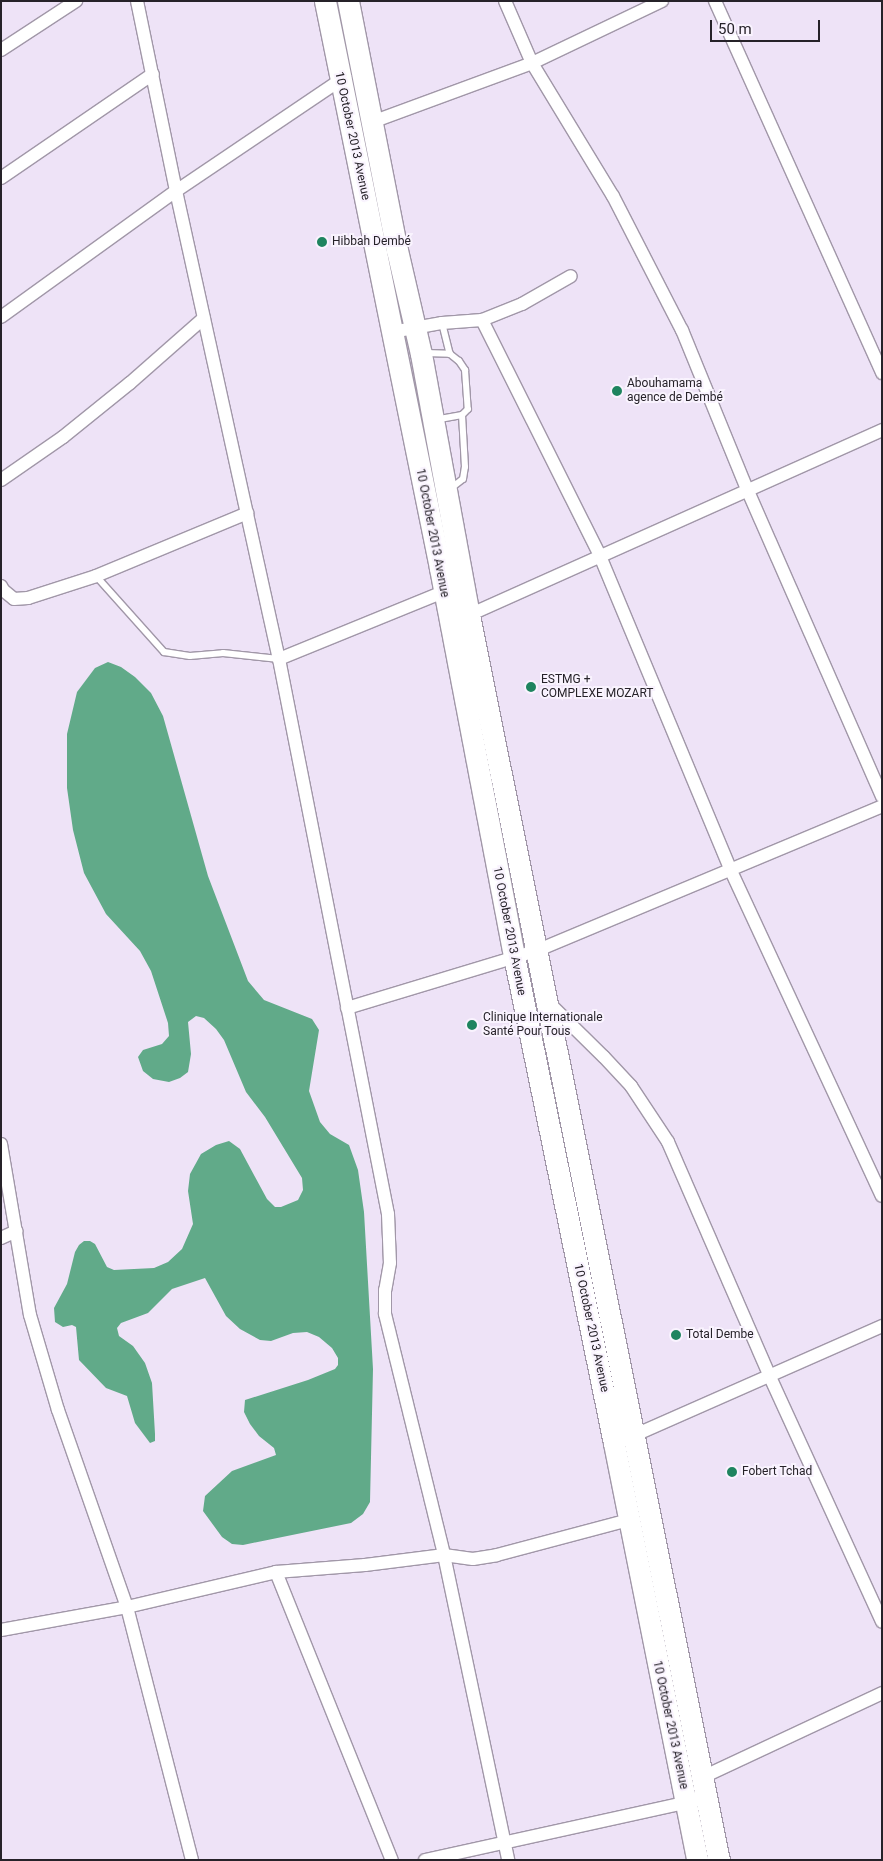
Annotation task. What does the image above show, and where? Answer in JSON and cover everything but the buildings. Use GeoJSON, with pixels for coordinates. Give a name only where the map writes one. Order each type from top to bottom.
{"type":"FeatureCollection","features":[{"type":"Feature","properties":{"kind":"highway","name":"10 October 2013 Avenue"},"geometry":{"type":"LineString","coordinates":[[325,1],[514,956],[697,1860]]}},
{"type":"Feature","properties":{"kind":"highway","name":"10 October 2013 Avenue"},"geometry":{"type":"LineString","coordinates":[[348,1],[397,250],[421,354],[468,615],[635,1435],[685,1699],[719,1860]]}},
{"type":"Feature","properties":{"kind":"street"},"geometry":{"type":"LineString","coordinates":[[1,50],[76,1]]}},
{"type":"Feature","properties":{"kind":"street"},"geometry":{"type":"LineString","coordinates":[[137,1],[176,191],[279,659],[388,1214],[390,1262],[385,1290],[385,1314],[444,1555],[508,1860]]}},
{"type":"Feature","properties":{"kind":"street"},"geometry":{"type":"LineString","coordinates":[[505,1],[532,62],[613,196],[641,247],[682,330],[747,489],[882,797]]}},
{"type":"Feature","properties":{"kind":"street"},"geometry":{"type":"LineString","coordinates":[[372,122],[532,62],[662,1]]}},
{"type":"Feature","properties":{"kind":"street"},"geometry":{"type":"LineString","coordinates":[[715,1],[882,373]]}},
{"type":"Feature","properties":{"kind":"street"},"geometry":{"type":"LineString","coordinates":[[1,318],[176,191],[340,79],[362,70]]}},
{"type":"Feature","properties":{"kind":"street"},"geometry":{"type":"LineString","coordinates":[[1,178],[153,74]]}},
{"type":"Feature","properties":{"kind":"street"},"geometry":{"type":"LineString","coordinates":[[392,332],[442,323],[482,320],[522,304],[571,276]]}},
{"type":"Feature","properties":{"kind":"street"},"geometry":{"type":"LineString","coordinates":[[1,480],[71,431],[130,383],[204,318]]}},
{"type":"Feature","properties":{"kind":"street"},"geometry":{"type":"LineString","coordinates":[[482,320],[600,556],[731,870],[882,1196]]}},
{"type":"Feature","properties":{"kind":"street"},"geometry":{"type":"LineString","coordinates":[[468,615],[882,430]]}},
{"type":"Feature","properties":{"kind":"street"},"geometry":{"type":"LineString","coordinates":[[1,586],[14,599],[28,598],[96,576],[247,513]]}},
{"type":"Feature","properties":{"kind":"street"},"geometry":{"type":"LineString","coordinates":[[279,659],[443,592]]}},
{"type":"Feature","properties":{"kind":"street"},"geometry":{"type":"LineString","coordinates":[[347,1008],[514,956],[536,951],[882,806]]}},
{"type":"Feature","properties":{"kind":"street"},"geometry":{"type":"LineString","coordinates":[[546,1000],[631,1086],[663,1133],[770,1377],[882,1622]]}},
{"type":"Feature","properties":{"kind":"street"},"geometry":{"type":"LineString","coordinates":[[1,1144],[30,1315],[58,1410],[127,1607],[192,1860]]}},
{"type":"Feature","properties":{"kind":"street"},"geometry":{"type":"LineString","coordinates":[[1,1238],[17,1231]]}},
{"type":"Feature","properties":{"kind":"street"},"geometry":{"type":"LineString","coordinates":[[614,1443],[770,1377],[882,1326]]}},
{"type":"Feature","properties":{"kind":"street"},"geometry":{"type":"LineString","coordinates":[[1,1630],[127,1607],[276,1572],[365,1565],[444,1555],[473,1559],[498,1555],[629,1520]]}},
{"type":"Feature","properties":{"kind":"street"},"geometry":{"type":"LineString","coordinates":[[276,1572],[392,1860]]}},
{"type":"Feature","properties":{"kind":"street"},"geometry":{"type":"LineString","coordinates":[[703,1777],[882,1693]]}},
{"type":"Feature","properties":{"kind":"street"},"geometry":{"type":"LineString","coordinates":[[425,1860],[504,1841],[707,1798]]}},
{"type":"Feature","properties":{"kind":"lane"},"geometry":{"type":"LineString","coordinates":[[433,421],[462,415],[468,409],[465,370],[459,361],[450,354],[442,323]]}},
{"type":"Feature","properties":{"kind":"lane"},"geometry":{"type":"LineString","coordinates":[[421,354],[450,354]]}},
{"type":"Feature","properties":{"kind":"lane"},"geometry":{"type":"LineString","coordinates":[[445,492],[463,479],[465,467],[462,415]]}},
{"type":"Feature","properties":{"kind":"lane"},"geometry":{"type":"LineString","coordinates":[[96,576],[164,652],[190,656],[222,653],[279,659]]}},
{"type":"Feature","properties":{"kind":"shaded area"},"geometry":{"type":"Polygon","coordinates":[[[108,662],[121,667],[135,677],[151,693],[163,716],[208,876],[248,981],[264,1000],[312,1019],[319,1030],[309,1091],[320,1122],[330,1134],[349,1145],[358,1170],[364,1212],[373,1369],[370,1502],[363,1514],[351,1523],[243,1545],[232,1544],[222,1537],[203,1511],[205,1496],[232,1471],[276,1455],[274,1448],[259,1436],[250,1424],[244,1412],[245,1400],[308,1380],[335,1369],[338,1365],[338,1358],[332,1348],[319,1337],[307,1332],[293,1333],[271,1341],[260,1340],[240,1329],[226,1316],[205,1278],[172,1289],[148,1313],[121,1323],[117,1328],[119,1336],[133,1346],[145,1363],[152,1383],[155,1441],[150,1443],[135,1423],[127,1396],[106,1388],[79,1360],[76,1327],[72,1325],[63,1327],[55,1322],[54,1308],[67,1284],[75,1252],[84,1241],[90,1241],[95,1244],[107,1267],[114,1270],[154,1268],[168,1262],[182,1249],[193,1224],[188,1191],[190,1174],[201,1154],[216,1145],[229,1141],[240,1149],[267,1199],[275,1207],[281,1207],[298,1200],[303,1190],[302,1178],[265,1117],[246,1092],[224,1040],[204,1018],[196,1016],[188,1022],[191,1054],[188,1072],[180,1078],[169,1082],[153,1079],[143,1071],[138,1057],[143,1050],[162,1044],[169,1036],[168,1023],[151,971],[140,951],[106,914],[84,873],[73,830],[67,788],[67,734],[77,692],[95,668],[108,662]]]}},
{"type":"Feature","properties":{"kind":"place","name":"Hibbah Dembé"},"geometry":{"type":"Point","coordinates":[322,242]}},
{"type":"Feature","properties":{"kind":"place","name":"Abouhamama agence de Dembé"},"geometry":{"type":"Point","coordinates":[617,391]}},
{"type":"Feature","properties":{"kind":"place","name":"ESTMG + COMPLEXE MOZART"},"geometry":{"type":"Point","coordinates":[531,687]}},
{"type":"Feature","properties":{"kind":"place","name":"Clinique Internationale Santé Pour Tous"},"geometry":{"type":"Point","coordinates":[472,1025]}},
{"type":"Feature","properties":{"kind":"place","name":"Total Dembe"},"geometry":{"type":"Point","coordinates":[676,1335]}},
{"type":"Feature","properties":{"kind":"place","name":"Fobert Tchad"},"geometry":{"type":"Point","coordinates":[732,1472]}}]}
